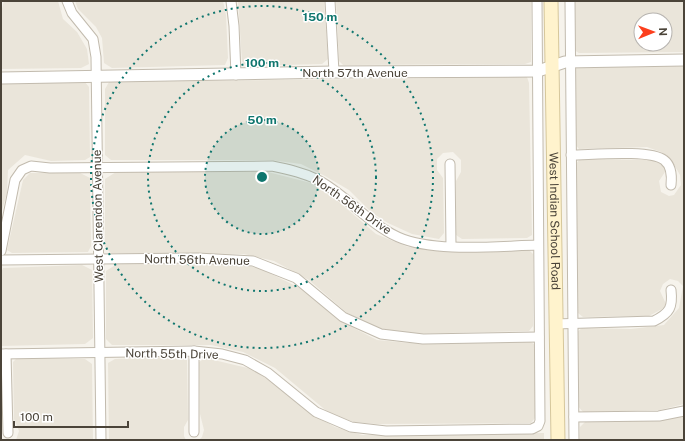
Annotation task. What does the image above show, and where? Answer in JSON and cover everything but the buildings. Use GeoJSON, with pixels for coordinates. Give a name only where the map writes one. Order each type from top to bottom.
{"type":"FeatureCollection","features":[{"type":"Feature","properties":{"kind":"main road","name":"West Indian School Road"},"geometry":{"type":"LineString","coordinates":[[551,1],[558,440]]}},
{"type":"Feature","properties":{"kind":"street","name":"West Clarendon Avenue"},"geometry":{"type":"LineString","coordinates":[[67,1],[72,13],[93,39],[96,57],[101,440]]}},
{"type":"Feature","properties":{"kind":"street"},"geometry":{"type":"LineString","coordinates":[[231,1],[234,26],[236,75]]}},
{"type":"Feature","properties":{"kind":"street"},"geometry":{"type":"LineString","coordinates":[[330,1],[334,72]]}},
{"type":"Feature","properties":{"kind":"street","name":"West Indian School Road"},"geometry":{"type":"LineString","coordinates":[[537,1],[540,421],[538,426]]}},
{"type":"Feature","properties":{"kind":"street","name":"West Indian School Road"},"geometry":{"type":"LineString","coordinates":[[570,1],[574,440]]}},
{"type":"Feature","properties":{"kind":"street","name":"North 57th Avenue"},"geometry":{"type":"LineString","coordinates":[[1,78],[236,75],[334,72],[538,71],[571,61],[684,60]]}},
{"type":"Feature","properties":{"kind":"street"},"geometry":{"type":"LineString","coordinates":[[571,155],[652,154],[664,160],[669,165],[672,175],[671,185]]}},
{"type":"Feature","properties":{"kind":"street"},"geometry":{"type":"LineString","coordinates":[[450,164],[451,246]]}},
{"type":"Feature","properties":{"kind":"street","name":"North 56th Drive"},"geometry":{"type":"LineString","coordinates":[[1,251],[15,180],[22,170],[31,166],[50,168],[98,168],[272,166],[302,172],[330,187],[374,223],[400,238],[432,245],[451,246],[538,245]]}},
{"type":"Feature","properties":{"kind":"street","name":"North 56th Avenue"},"geometry":{"type":"LineString","coordinates":[[1,260],[197,258],[253,261],[296,278],[343,317],[381,334],[423,338],[539,337]]}},
{"type":"Feature","properties":{"kind":"street"},"geometry":{"type":"LineString","coordinates":[[555,324],[654,321],[667,312],[672,304],[671,290]]}},
{"type":"Feature","properties":{"kind":"street"},"geometry":{"type":"LineString","coordinates":[[194,351],[194,432]]}},
{"type":"Feature","properties":{"kind":"street","name":"North 55th Drive"},"geometry":{"type":"LineString","coordinates":[[4,354],[194,351],[222,354],[245,360],[268,373],[316,412],[351,427],[386,430],[532,429],[538,426]]}},
{"type":"Feature","properties":{"kind":"street"},"geometry":{"type":"LineString","coordinates":[[4,354],[8,433]]}},
{"type":"Feature","properties":{"kind":"street"},"geometry":{"type":"LineString","coordinates":[[574,418],[659,416],[684,411]]}},
{"type":"Feature","properties":{"kind":"shaded area"},"geometry":{"type":"Polygon","coordinates":[[[4,1],[58,1],[63,19],[77,32],[87,49],[89,64],[81,68],[1,69],[1,12],[4,1]]]}},
{"type":"Feature","properties":{"kind":"shaded area"},"geometry":{"type":"Polygon","coordinates":[[[75,1],[223,1],[226,15],[228,58],[225,65],[112,68],[104,63],[102,38],[96,27],[78,9],[75,1]]]}},
{"type":"Feature","properties":{"kind":"shaded area"},"geometry":{"type":"Polygon","coordinates":[[[238,1],[324,1],[328,59],[322,64],[246,66],[242,61],[238,1]]]}},
{"type":"Feature","properties":{"kind":"shaded area"},"geometry":{"type":"Polygon","coordinates":[[[336,1],[531,1],[531,62],[525,64],[343,65],[339,61],[336,1]]]}},
{"type":"Feature","properties":{"kind":"shaded area"},"geometry":{"type":"Polygon","coordinates":[[[574,1],[684,1],[684,52],[579,53],[574,50],[574,1]]]}},
{"type":"Feature","properties":{"kind":"shaded area"},"geometry":{"type":"Polygon","coordinates":[[[684,66],[684,404],[660,410],[583,412],[578,406],[576,333],[582,328],[631,329],[664,325],[679,308],[683,286],[678,281],[670,279],[663,284],[660,291],[666,304],[662,309],[649,316],[583,317],[578,313],[575,165],[580,159],[658,160],[664,163],[665,168],[665,172],[659,181],[661,192],[669,196],[674,195],[681,185],[680,175],[673,163],[661,152],[647,147],[579,149],[575,144],[574,70],[577,67],[684,66]]]}},
{"type":"Feature","properties":{"kind":"shaded area"},"geometry":{"type":"Polygon","coordinates":[[[527,77],[529,83],[532,235],[527,238],[462,239],[456,235],[456,181],[461,172],[461,160],[453,152],[443,153],[437,159],[437,170],[443,178],[444,233],[439,239],[412,234],[388,223],[371,212],[349,190],[301,164],[270,160],[111,160],[105,155],[105,89],[109,82],[527,77]]]}},
{"type":"Feature","properties":{"kind":"shaded area"},"geometry":{"type":"Polygon","coordinates":[[[84,81],[89,87],[90,157],[85,160],[51,161],[25,155],[8,170],[7,193],[1,214],[1,83],[84,81]]]}},
{"type":"Feature","properties":{"kind":"shaded area"},"geometry":{"type":"Polygon","coordinates":[[[116,172],[268,172],[311,183],[339,202],[376,234],[408,247],[529,250],[533,254],[533,326],[529,331],[406,334],[379,328],[347,313],[309,280],[274,261],[244,254],[111,253],[105,247],[105,179],[116,172]]]}},
{"type":"Feature","properties":{"kind":"shaded area"},"geometry":{"type":"Polygon","coordinates":[[[30,173],[80,173],[90,178],[91,246],[88,252],[12,253],[7,250],[23,180],[30,173]]]}},
{"type":"Feature","properties":{"kind":"shaded area"},"geometry":{"type":"Polygon","coordinates":[[[117,264],[239,264],[261,269],[302,289],[340,321],[377,340],[409,343],[531,342],[535,345],[535,418],[531,423],[376,424],[354,422],[329,413],[275,368],[243,352],[211,345],[112,345],[106,339],[106,271],[117,264]]]}},
{"type":"Feature","properties":{"kind":"shaded area"},"geometry":{"type":"Polygon","coordinates":[[[82,265],[92,270],[93,338],[85,344],[1,346],[1,273],[3,268],[82,265]]]}},
{"type":"Feature","properties":{"kind":"shaded area"},"geometry":{"type":"Polygon","coordinates":[[[187,356],[188,420],[184,427],[184,436],[186,440],[109,440],[108,363],[115,359],[187,356]]]}},
{"type":"Feature","properties":{"kind":"shaded area"},"geometry":{"type":"Polygon","coordinates":[[[17,358],[85,359],[92,364],[93,440],[16,440],[19,431],[14,419],[13,362],[17,358]]]}},
{"type":"Feature","properties":{"kind":"shaded area"},"geometry":{"type":"Polygon","coordinates":[[[205,358],[252,369],[277,386],[310,413],[335,427],[362,435],[544,433],[544,440],[199,440],[202,437],[204,430],[200,414],[199,362],[205,358]]]}},
{"type":"Feature","properties":{"kind":"shaded area"},"geometry":{"type":"Polygon","coordinates":[[[684,415],[684,440],[580,440],[580,427],[585,422],[650,420],[673,418],[684,415]]]}}]}
